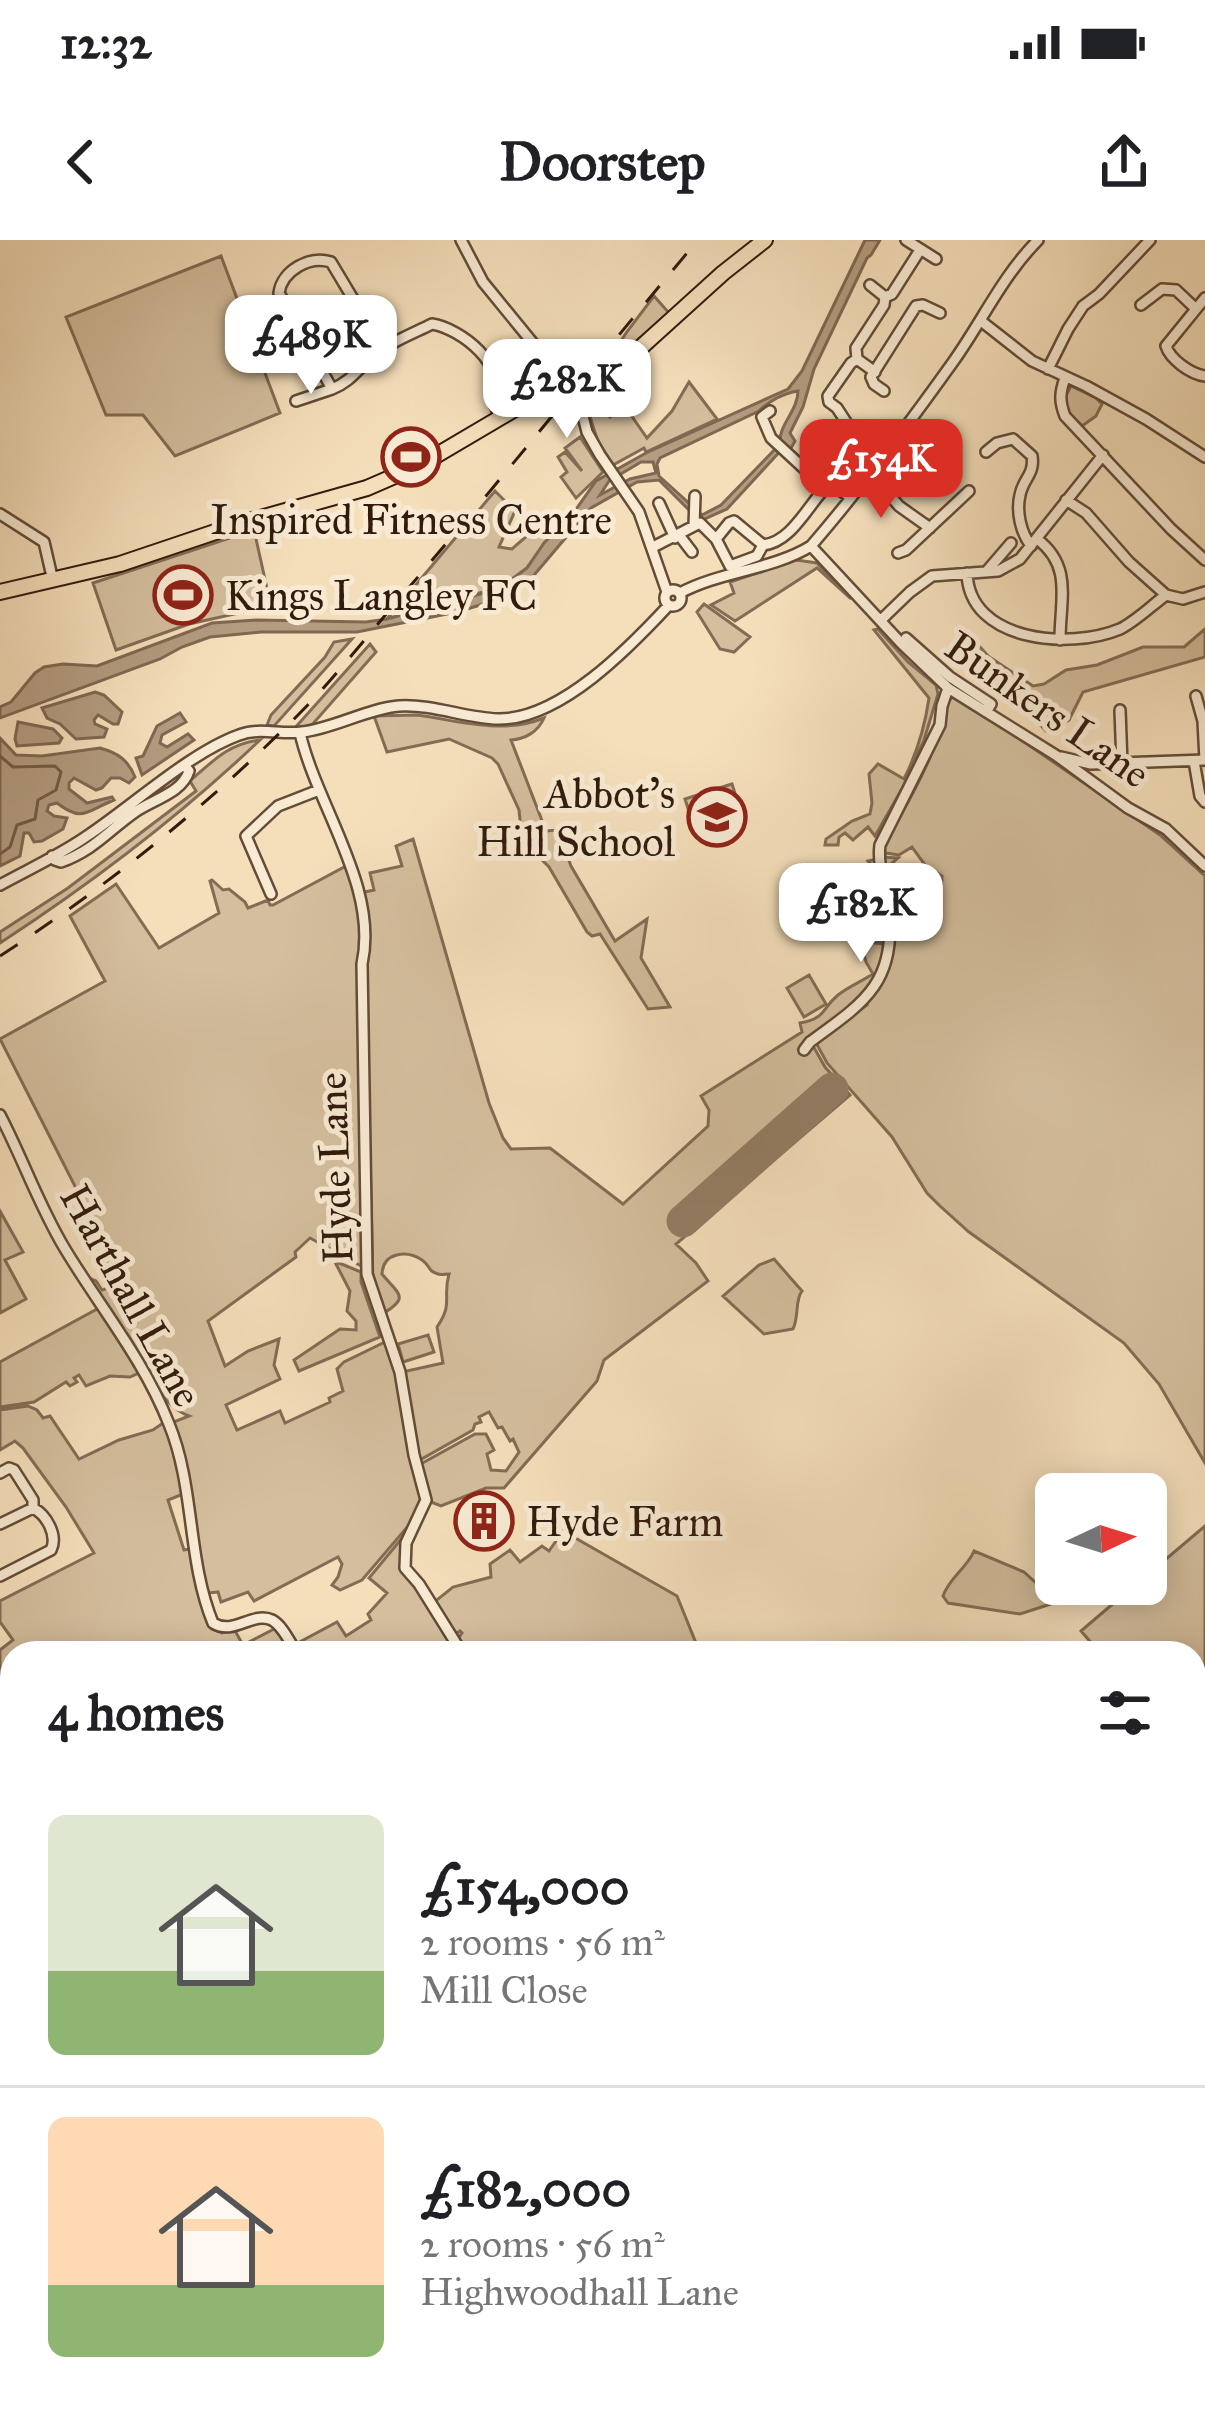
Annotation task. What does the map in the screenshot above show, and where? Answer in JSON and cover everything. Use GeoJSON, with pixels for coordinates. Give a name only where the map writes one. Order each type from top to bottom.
{"type":"FeatureCollection","features":[{"type":"Feature","properties":{"kind":"main road"},"geometry":{"type":"LineString","coordinates":[[0,592],[107,568],[367,488],[420,465],[537,396],[576,389],[610,375],[760,243]]}},
{"type":"Feature","properties":{"kind":"street"},"geometry":{"type":"LineString","coordinates":[[461,240],[484,282],[550,364],[560,392]]}},
{"type":"Feature","properties":{"kind":"street"},"geometry":{"type":"LineString","coordinates":[[906,240],[936,260]]}},
{"type":"Feature","properties":{"kind":"street"},"geometry":{"type":"LineString","coordinates":[[668,592],[680,593],[797,555],[811,546],[899,438],[980,321],[994,293],[1038,240]]}},
{"type":"Feature","properties":{"kind":"street"},"geometry":{"type":"LineString","coordinates":[[1048,369],[1083,306],[1150,240]]}},
{"type":"Feature","properties":{"kind":"street"},"geometry":{"type":"LineString","coordinates":[[676,307],[744,248],[760,243]]}},
{"type":"Feature","properties":{"kind":"street"},"geometry":{"type":"LineString","coordinates":[[885,297],[892,294],[920,250]]}},
{"type":"Feature","properties":{"kind":"street"},"geometry":{"type":"LineString","coordinates":[[332,389],[279,293],[279,286],[298,267],[321,259],[331,262],[383,350]]}},
{"type":"Feature","properties":{"kind":"street"},"geometry":{"type":"LineString","coordinates":[[870,286],[885,297]]}},
{"type":"Feature","properties":{"kind":"street"},"geometry":{"type":"LineString","coordinates":[[1141,305],[1162,289],[1177,290],[1195,308]]}},
{"type":"Feature","properties":{"kind":"street"},"geometry":{"type":"LineString","coordinates":[[885,297],[856,348],[856,357],[828,396],[848,424],[888,450]]}},
{"type":"Feature","properties":{"kind":"street"},"geometry":{"type":"LineString","coordinates":[[1205,298],[1166,346],[1168,355],[1205,376]]}},
{"type":"Feature","properties":{"kind":"street"},"geometry":{"type":"LineString","coordinates":[[884,392],[872,377],[916,306],[923,304],[940,313]]}},
{"type":"Feature","properties":{"kind":"street"},"geometry":{"type":"LineString","coordinates":[[980,321],[1031,361],[1147,419],[1205,457]]}},
{"type":"Feature","properties":{"kind":"street"},"geometry":{"type":"LineString","coordinates":[[296,401],[332,389],[354,377],[383,350],[440,324],[476,344],[497,379],[492,398],[499,416]]}},
{"type":"Feature","properties":{"kind":"street"},"geometry":{"type":"LineString","coordinates":[[856,357],[875,371]]}},
{"type":"Feature","properties":{"kind":"street"},"geometry":{"type":"LineString","coordinates":[[1065,378],[1060,392],[1065,416],[1205,560]]}},
{"type":"Feature","properties":{"kind":"street"},"geometry":{"type":"LineString","coordinates":[[576,389],[587,432],[639,512],[669,605]]}},
{"type":"Feature","properties":{"kind":"street"},"geometry":{"type":"LineString","coordinates":[[770,411],[762,417],[771,438],[824,487]]}},
{"type":"Feature","properties":{"kind":"street"},"geometry":{"type":"LineString","coordinates":[[886,490],[938,435]]}},
{"type":"Feature","properties":{"kind":"street"},"geometry":{"type":"LineString","coordinates":[[986,452],[1013,439],[1032,456],[1033,472],[1020,491],[1022,530],[1056,555],[1062,573],[1060,640]]}},
{"type":"Feature","properties":{"kind":"street"},"geometry":{"type":"LineString","coordinates":[[881,620],[932,576],[998,571],[1020,559],[1103,454]]}},
{"type":"Feature","properties":{"kind":"street"},"geometry":{"type":"LineString","coordinates":[[870,472],[899,506],[929,528]]}},
{"type":"Feature","properties":{"kind":"street"},"geometry":{"type":"LineString","coordinates":[[716,539],[734,521],[763,545],[777,543],[824,487],[833,482],[850,497]]}},
{"type":"Feature","properties":{"kind":"street"},"geometry":{"type":"LineString","coordinates":[[898,553],[969,491]]}},
{"type":"Feature","properties":{"kind":"street"},"geometry":{"type":"LineString","coordinates":[[1066,500],[1086,513],[1128,562],[1166,595],[1183,599],[1205,592]]}},
{"type":"Feature","properties":{"kind":"street"},"geometry":{"type":"LineString","coordinates":[[658,503],[677,537],[692,552]]}},
{"type":"Feature","properties":{"kind":"street"},"geometry":{"type":"LineString","coordinates":[[653,547],[677,537],[694,511],[730,566],[757,556],[763,545]]}},
{"type":"Feature","properties":{"kind":"street"},"geometry":{"type":"LineString","coordinates":[[0,514],[44,542],[53,581]]}},
{"type":"Feature","properties":{"kind":"street"},"geometry":{"type":"LineString","coordinates":[[986,572],[1011,543]]}},
{"type":"Feature","properties":{"kind":"street","name":"Bunkers Lane"},"geometry":{"type":"LineString","coordinates":[[811,546],[948,688],[1166,829],[1205,866]]}},
{"type":"Feature","properties":{"kind":"street"},"geometry":{"type":"LineString","coordinates":[[967,573],[969,593],[988,616],[1026,635],[1060,640],[1120,628],[1166,595]]}},
{"type":"Feature","properties":{"kind":"street"},"geometry":{"type":"LineString","coordinates":[[0,885],[84,838],[185,766],[238,735],[300,733],[395,706],[492,719],[535,711],[580,687],[624,652],[669,605],[679,604],[680,593]]}},
{"type":"Feature","properties":{"kind":"street"},"geometry":{"type":"LineString","coordinates":[[906,638],[950,677],[992,704],[986,712]]}},
{"type":"Feature","properties":{"kind":"street"},"geometry":{"type":"LineString","coordinates":[[804,1050],[863,1002],[882,977],[890,943],[890,912],[880,845],[940,725],[948,688]]}},
{"type":"Feature","properties":{"kind":"street"},"geometry":{"type":"LineString","coordinates":[[1196,696],[1203,721],[1200,796],[1205,802]]}},
{"type":"Feature","properties":{"kind":"street"},"geometry":{"type":"LineString","coordinates":[[1120,710],[1122,764]]}},
{"type":"Feature","properties":{"kind":"street","name":"Hyde Lane"},"geometry":{"type":"LineString","coordinates":[[300,733],[350,866],[365,924],[368,1274],[400,1372],[426,1500],[406,1543],[404,1568],[455,1641]]}},
{"type":"Feature","properties":{"kind":"street"},"geometry":{"type":"LineString","coordinates":[[1057,756],[1091,764],[1201,760]]}},
{"type":"Feature","properties":{"kind":"street"},"geometry":{"type":"LineString","coordinates":[[1091,764],[1109,795]]}},
{"type":"Feature","properties":{"kind":"street"},"geometry":{"type":"LineString","coordinates":[[271,894],[246,836],[278,806],[320,790]]}},
{"type":"Feature","properties":{"kind":"street","name":"Harthall Lane"},"geometry":{"type":"LineString","coordinates":[[0,1115],[65,1250],[138,1360],[170,1426],[199,1579],[213,1623],[226,1628],[268,1619],[289,1641]]}},
{"type":"Feature","properties":{"kind":"street"},"geometry":{"type":"LineString","coordinates":[[0,1473],[14,1470],[33,1508]]}},
{"type":"Feature","properties":{"kind":"street"},"geometry":{"type":"LineString","coordinates":[[0,1524],[33,1508],[53,1532],[54,1542],[51,1550],[0,1576]]}},
{"type":"Feature","properties":{"kind":"shaded area"},"geometry":{"type":"Polygon","coordinates":[[[221,256],[280,413],[175,456],[143,415],[106,415],[66,317],[221,256]]]}},
{"type":"Feature","properties":{"kind":"shaded area"},"geometry":{"type":"Polygon","coordinates":[[[654,296],[669,313],[602,371],[626,333],[654,296]]]}},
{"type":"Feature","properties":{"kind":"shaded area"},"geometry":{"type":"Polygon","coordinates":[[[689,382],[717,419],[613,465],[598,442],[587,407],[601,402],[610,417],[626,408],[647,438],[672,411],[689,382]]]}},
{"type":"Feature","properties":{"kind":"shaded area"},"geometry":{"type":"Polygon","coordinates":[[[1071,386],[1102,404],[1096,416],[1082,426],[1067,413],[1064,399],[1071,386]]]}},
{"type":"Feature","properties":{"kind":"shaded area"},"geometry":{"type":"Polygon","coordinates":[[[580,437],[603,472],[576,498],[561,477],[567,472],[558,457],[565,452],[582,471],[565,448],[580,437]]]}},
{"type":"Feature","properties":{"kind":"shaded area"},"geometry":{"type":"Polygon","coordinates":[[[495,491],[515,511],[499,547],[512,549],[536,528],[548,539],[527,568],[501,587],[387,619],[495,491]]]}},
{"type":"Feature","properties":{"kind":"shaded area","name":"Kings Langley FC"},"geometry":{"type":"Polygon","coordinates":[[[254,530],[271,606],[189,624],[116,650],[93,583],[254,530]]]}},
{"type":"Feature","properties":{"kind":"shaded area"},"geometry":{"type":"Polygon","coordinates":[[[796,560],[817,563],[851,599],[817,568],[735,621],[711,605],[734,593],[730,582],[796,560]]]}},
{"type":"Feature","properties":{"kind":"shaded area"},"geometry":{"type":"Polygon","coordinates":[[[704,604],[750,637],[734,652],[720,649],[697,612],[704,604]]]}},
{"type":"Feature","properties":{"kind":"shaded area"},"geometry":{"type":"Polygon","coordinates":[[[1205,629],[1205,657],[1083,692],[1069,720],[1046,731],[967,647],[974,640],[988,656],[1033,686],[1066,670],[1097,665],[1143,647],[1184,647],[1205,629]]]}},
{"type":"Feature","properties":{"kind":"shaded area"},"geometry":{"type":"Polygon","coordinates":[[[874,630],[936,685],[938,694],[924,740],[875,836],[868,827],[853,840],[845,833],[838,845],[825,845],[826,839],[852,821],[870,814],[869,774],[878,764],[904,779],[923,729],[929,698],[874,630]]]}},
{"type":"Feature","properties":{"kind":"shaded area"},"geometry":{"type":"Polygon","coordinates":[[[352,639],[274,726],[267,725],[334,642],[352,639]]]}},
{"type":"Feature","properties":{"kind":"shaded area"},"geometry":{"type":"Polygon","coordinates":[[[370,644],[376,652],[311,726],[293,730],[370,644]]]}},
{"type":"Feature","properties":{"kind":"shaded area"},"geometry":{"type":"Polygon","coordinates":[[[953,696],[1160,835],[1205,876],[1205,1463],[1159,1384],[1124,1343],[940,1206],[892,1137],[827,1063],[815,1041],[867,1005],[891,951],[883,857],[898,858],[892,863],[904,881],[911,915],[929,916],[941,896],[942,876],[925,865],[912,847],[899,855],[879,852],[921,776],[953,696]]]}},
{"type":"Feature","properties":{"kind":"shaded area"},"geometry":{"type":"Polygon","coordinates":[[[417,715],[497,726],[544,718],[530,734],[511,740],[546,831],[558,830],[571,866],[615,941],[647,919],[641,958],[670,1007],[648,1009],[600,934],[587,932],[549,867],[522,840],[519,810],[492,758],[449,739],[387,752],[374,716],[417,715]]]}},
{"type":"Feature","properties":{"kind":"shaded area"},"geometry":{"type":"Polygon","coordinates":[[[260,740],[134,847],[0,943],[0,932],[68,888],[196,791],[190,781],[214,760],[239,745],[260,740]]]}},
{"type":"Feature","properties":{"kind":"shaded area"},"geometry":{"type":"Polygon","coordinates":[[[732,784],[739,806],[692,821],[685,799],[732,784]]]}},
{"type":"Feature","properties":{"kind":"shaded area"},"geometry":{"type":"Polygon","coordinates":[[[413,839],[503,1138],[511,1149],[550,1148],[623,1204],[708,1126],[709,1110],[701,1096],[802,1032],[800,1023],[819,1016],[838,995],[873,974],[860,941],[884,944],[880,975],[857,1003],[808,1037],[825,1067],[850,1095],[676,1244],[708,1281],[604,1360],[597,1381],[504,1488],[486,1488],[441,1506],[431,1502],[419,1465],[475,1434],[486,1434],[494,1450],[487,1454],[491,1470],[506,1471],[519,1452],[489,1412],[479,1417],[481,1422],[473,1430],[418,1461],[402,1372],[443,1363],[437,1327],[446,1306],[449,1274],[434,1273],[410,1255],[391,1257],[382,1274],[399,1299],[382,1314],[373,1284],[369,942],[360,893],[374,890],[370,873],[402,866],[396,846],[413,839]]]}},
{"type":"Feature","properties":{"kind":"shaded area"},"geometry":{"type":"Polygon","coordinates":[[[876,859],[887,912],[885,942],[867,941],[866,935],[876,931],[870,916],[835,925],[838,912],[844,915],[851,910],[849,889],[872,884],[875,869],[868,861],[876,859]]]}},
{"type":"Feature","properties":{"kind":"shaded area"},"geometry":{"type":"Polygon","coordinates":[[[348,865],[362,923],[358,986],[363,1267],[310,1238],[295,1252],[296,1257],[208,1321],[225,1366],[279,1339],[274,1365],[280,1379],[226,1405],[237,1430],[280,1411],[285,1423],[330,1402],[329,1398],[343,1391],[337,1369],[387,1341],[424,1497],[421,1511],[362,1580],[340,1590],[332,1585],[342,1564],[338,1557],[254,1601],[248,1592],[221,1602],[218,1592],[209,1593],[203,1584],[184,1460],[171,1423],[189,1416],[160,1392],[89,1278],[102,1290],[112,1287],[113,1277],[102,1255],[108,1251],[0,1039],[105,981],[70,916],[116,884],[159,948],[219,913],[212,880],[248,908],[268,900],[273,905],[348,865]]]}},
{"type":"Feature","properties":{"kind":"shaded area"},"geometry":{"type":"Polygon","coordinates":[[[809,975],[826,1004],[804,1017],[787,988],[809,975]]]}},
{"type":"Feature","properties":{"kind":"shaded area"},"geometry":{"type":"Polygon","coordinates":[[[0,1211],[23,1252],[5,1260],[26,1299],[0,1313],[0,1211]]]}},
{"type":"Feature","properties":{"kind":"shaded area"},"geometry":{"type":"Polygon","coordinates":[[[774,1259],[802,1291],[793,1329],[764,1334],[723,1296],[759,1265],[774,1259]]]}},
{"type":"Feature","properties":{"kind":"shaded area"},"geometry":{"type":"Polygon","coordinates":[[[339,1263],[361,1272],[380,1337],[299,1371],[294,1360],[340,1329],[356,1330],[356,1321],[347,1311],[350,1291],[339,1263]]]}},
{"type":"Feature","properties":{"kind":"shaded area"},"geometry":{"type":"Polygon","coordinates":[[[99,1308],[141,1372],[110,1376],[86,1386],[79,1375],[74,1378],[77,1382],[70,1386],[66,1382],[34,1402],[0,1407],[0,1362],[99,1308]]]}},
{"type":"Feature","properties":{"kind":"shaded area"},"geometry":{"type":"Polygon","coordinates":[[[428,1335],[434,1352],[403,1362],[398,1344],[428,1335]]]}},
{"type":"Feature","properties":{"kind":"shaded area"},"geometry":{"type":"Polygon","coordinates":[[[28,1406],[43,1418],[50,1416],[79,1459],[166,1421],[183,1494],[168,1500],[184,1550],[194,1548],[212,1629],[222,1633],[234,1629],[241,1641],[12,1641],[0,1622],[0,1601],[94,1553],[23,1448],[15,1441],[0,1450],[0,1410],[28,1406]]]}},
{"type":"Feature","properties":{"kind":"shaded area"},"geometry":{"type":"Polygon","coordinates":[[[1205,1526],[1205,1641],[1090,1641],[1081,1631],[1111,1605],[1167,1605],[1167,1558],[1205,1526]]]}},
{"type":"Feature","properties":{"kind":"shaded area"},"geometry":{"type":"Polygon","coordinates":[[[563,1531],[677,1596],[695,1641],[458,1641],[462,1633],[454,1635],[433,1603],[453,1587],[491,1577],[490,1564],[510,1550],[520,1562],[542,1546],[549,1551],[563,1531]]]}},
{"type":"Feature","properties":{"kind":"shaded area"},"geometry":{"type":"Polygon","coordinates":[[[403,1537],[403,1570],[452,1641],[302,1641],[337,1622],[346,1636],[371,1620],[368,1614],[387,1593],[369,1578],[403,1537]]]}},
{"type":"Feature","properties":{"kind":"shaded area"},"geometry":{"type":"Polygon","coordinates":[[[974,1551],[1024,1572],[1035,1582],[1035,1605],[1048,1605],[1020,1614],[948,1603],[943,1596],[974,1551]]]}},
{"type":"Feature","properties":{"kind":"shaded area"},"geometry":{"type":"Polygon","coordinates":[[[278,1627],[287,1641],[251,1641],[278,1627]]]}},
{"type":"Feature","properties":{"kind":"water"},"geometry":{"type":"Polygon","coordinates":[[[865,240],[880,240],[814,369],[790,433],[795,441],[790,450],[784,447],[727,509],[700,521],[659,480],[637,482],[591,508],[529,581],[497,600],[357,632],[210,637],[0,718],[0,707],[11,702],[44,667],[97,666],[212,623],[366,622],[495,590],[527,568],[596,481],[646,453],[788,389],[802,371],[865,240]],[[798,391],[660,458],[659,476],[702,515],[721,505],[780,444],[798,391]],[[641,462],[609,481],[600,495],[630,479],[656,473],[653,462],[641,462]]]}},
{"type":"Feature","properties":{"kind":"water"},"geometry":{"type":"Polygon","coordinates":[[[95,692],[122,712],[118,724],[98,715],[94,720],[107,729],[104,737],[76,739],[47,718],[42,708],[95,692]]]}},
{"type":"Feature","properties":{"kind":"water"},"geometry":{"type":"Polygon","coordinates":[[[180,713],[186,722],[162,735],[160,743],[167,747],[188,734],[194,740],[142,775],[136,758],[143,756],[157,726],[180,713]]]}},
{"type":"Feature","properties":{"kind":"water"},"geometry":{"type":"Polygon","coordinates":[[[18,722],[53,729],[62,738],[59,743],[17,746],[18,722]]]}},
{"type":"Feature","properties":{"kind":"water"},"geometry":{"type":"Polygon","coordinates":[[[0,738],[16,755],[100,748],[122,758],[135,777],[129,783],[111,778],[96,790],[74,778],[69,789],[87,803],[114,800],[79,814],[57,803],[49,805],[47,811],[67,818],[63,829],[34,842],[24,833],[20,856],[0,866],[0,738]]]}},
{"type":"Feature","properties":{"kind":"runway"},"geometry":{"type":"LineString","coordinates":[[683,1221],[832,1089]]}},
{"type":"Feature","properties":{"kind":"railway"},"geometry":{"type":"LineString","coordinates":[[0,956],[155,843],[298,715],[698,240]]}},
{"type":"Feature","properties":{"kind":"place","name":"Inspired Fitness Centre"},"geometry":{"type":"Point","coordinates":[411,457]}},
{"type":"Feature","properties":{"kind":"place","name":"Kings Langley FC"},"geometry":{"type":"Point","coordinates":[183,595]}},
{"type":"Feature","properties":{"kind":"place","name":"Abbot's Hill School"},"geometry":{"type":"Point","coordinates":[717,817]}},
{"type":"Feature","properties":{"kind":"place","name":"Hyde Farm"},"geometry":{"type":"Point","coordinates":[484,1521]}}]}
